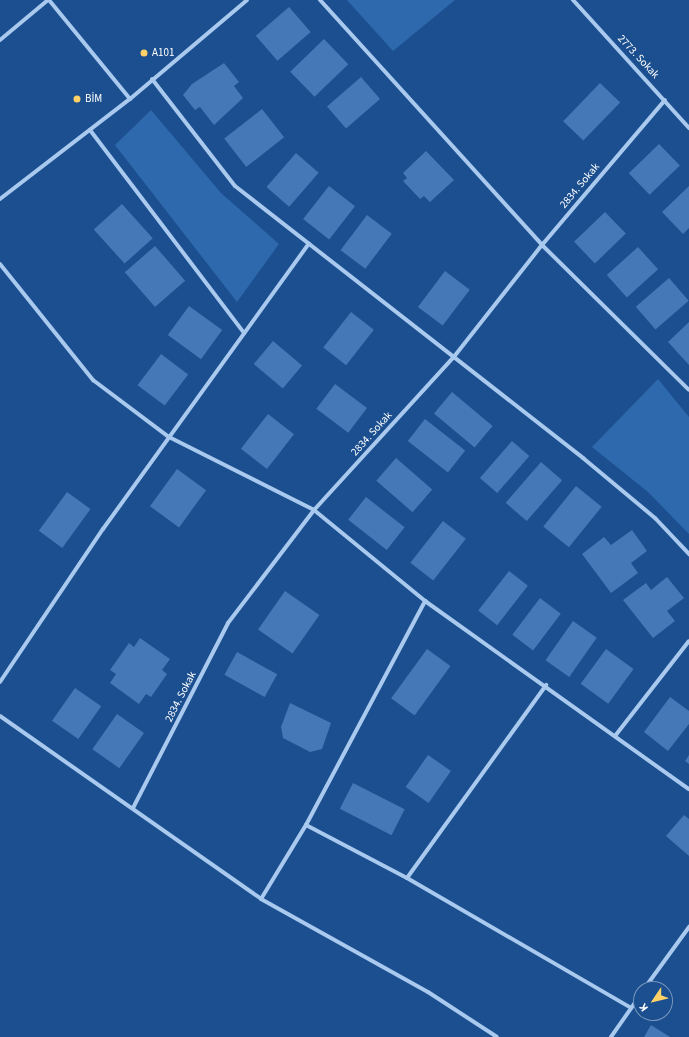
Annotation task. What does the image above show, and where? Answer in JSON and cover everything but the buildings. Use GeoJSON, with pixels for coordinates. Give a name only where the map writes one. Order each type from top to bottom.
{"type":"FeatureCollection","features":[{"type":"Feature","properties":{"kind":"street"},"geometry":{"type":"LineString","coordinates":[[0,40],[49,0],[130,100]]}},
{"type":"Feature","properties":{"kind":"street"},"geometry":{"type":"LineString","coordinates":[[0,199],[130,100],[152,79],[247,0]]}},
{"type":"Feature","properties":{"kind":"street"},"geometry":{"type":"LineString","coordinates":[[320,0],[542,245],[689,390]]}},
{"type":"Feature","properties":{"kind":"street","name":"2773. Sokak"},"geometry":{"type":"LineString","coordinates":[[573,0],[689,128]]}},
{"type":"Feature","properties":{"kind":"street"},"geometry":{"type":"LineString","coordinates":[[152,79],[236,186],[453,358],[583,458],[654,518],[689,554]]}},
{"type":"Feature","properties":{"kind":"street","name":"2834. Sokak"},"geometry":{"type":"LineString","coordinates":[[133,808],[228,623],[314,510],[453,358],[542,245],[665,100]]}},
{"type":"Feature","properties":{"kind":"street"},"geometry":{"type":"LineString","coordinates":[[90,130],[244,333]]}},
{"type":"Feature","properties":{"kind":"street"},"geometry":{"type":"LineString","coordinates":[[0,682],[169,437],[308,243]]}},
{"type":"Feature","properties":{"kind":"street"},"geometry":{"type":"LineString","coordinates":[[0,264],[93,380],[169,437],[314,510],[425,601],[546,685],[689,789]]}},
{"type":"Feature","properties":{"kind":"street"},"geometry":{"type":"LineString","coordinates":[[261,899],[306,825],[425,601]]}},
{"type":"Feature","properties":{"kind":"street"},"geometry":{"type":"LineString","coordinates":[[615,736],[689,641]]}},
{"type":"Feature","properties":{"kind":"street"},"geometry":{"type":"LineString","coordinates":[[407,878],[546,685]]}},
{"type":"Feature","properties":{"kind":"street"},"geometry":{"type":"LineString","coordinates":[[0,716],[261,899],[428,992],[497,1037]]}},
{"type":"Feature","properties":{"kind":"street"},"geometry":{"type":"LineString","coordinates":[[306,825],[407,878],[631,1008]]}},
{"type":"Feature","properties":{"kind":"street"},"geometry":{"type":"LineString","coordinates":[[650,981],[689,927]]}},
{"type":"Feature","properties":{"kind":"street"},"geometry":{"type":"LineString","coordinates":[[611,1037],[633,1005]]}},
{"type":"Feature","properties":{"kind":"shaded area"},"geometry":{"type":"Polygon","coordinates":[[[347,0],[455,0],[393,51],[347,0]]]}},
{"type":"Feature","properties":{"kind":"shaded area"},"geometry":{"type":"Polygon","coordinates":[[[151,110],[221,193],[279,244],[237,302],[115,145],[151,110]]]}},
{"type":"Feature","properties":{"kind":"shaded area"},"geometry":{"type":"Polygon","coordinates":[[[658,379],[689,417],[689,534],[648,492],[592,447],[658,379]]]}},
{"type":"Feature","properties":{"kind":"place","name":"A101"},"geometry":{"type":"Point","coordinates":[144,53]}},
{"type":"Feature","properties":{"kind":"place","name":"BİM"},"geometry":{"type":"Point","coordinates":[77,99]}}]}
